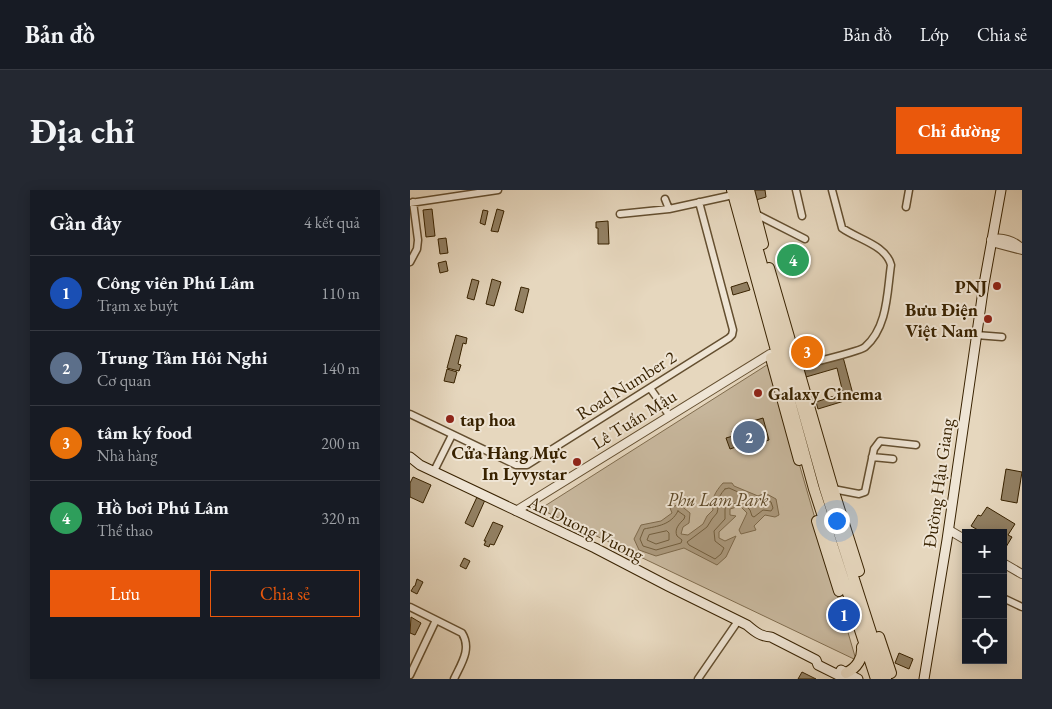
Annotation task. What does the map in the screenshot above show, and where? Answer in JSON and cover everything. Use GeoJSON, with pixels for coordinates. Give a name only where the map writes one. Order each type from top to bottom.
{"type":"FeatureCollection","features":[{"type":"Feature","properties":{"kind":"main road"},"geometry":{"type":"LineString","coordinates":[[749,190],[751,213],[814,489],[876,679]]}},
{"type":"Feature","properties":{"kind":"main road","name":"Đường Hậu Giang"},"geometry":{"type":"LineString","coordinates":[[926,679],[976,335],[987,285],[1000,209],[1001,190]]}},
{"type":"Feature","properties":{"kind":"main road"},"geometry":{"type":"LineString","coordinates":[[732,192],[751,213],[799,366],[793,394],[826,489],[886,679]]}},
{"type":"Feature","properties":{"kind":"main road"},"geometry":{"type":"LineString","coordinates":[[732,192],[773,352],[833,489],[892,679]]}},
{"type":"Feature","properties":{"kind":"main road","name":"An Duong Vuong"},"geometry":{"type":"LineString","coordinates":[[410,457],[420,465]]}},
{"type":"Feature","properties":{"kind":"main road","name":"An Duong Vuong"},"geometry":{"type":"LineString","coordinates":[[410,463],[434,471],[595,548],[738,621],[749,627],[752,631],[816,660],[821,660],[846,676],[858,679]]}},
{"type":"Feature","properties":{"kind":"main road"},"geometry":{"type":"LineString","coordinates":[[846,676],[854,669],[861,658],[861,636]]}},
{"type":"Feature","properties":{"kind":"street"},"geometry":{"type":"LineString","coordinates":[[410,262],[417,249],[418,240],[412,202],[498,190]]}},
{"type":"Feature","properties":{"kind":"street"},"geometry":{"type":"LineString","coordinates":[[796,190],[802,216]]}},
{"type":"Feature","properties":{"kind":"street"},"geometry":{"type":"LineString","coordinates":[[799,366],[864,348],[877,332],[884,313],[890,261],[882,251],[842,228],[832,190]]}},
{"type":"Feature","properties":{"kind":"street"},"geometry":{"type":"LineString","coordinates":[[906,207],[909,190]]}},
{"type":"Feature","properties":{"kind":"street"},"geometry":{"type":"LineString","coordinates":[[620,214],[669,209],[732,192]]}},
{"type":"Feature","properties":{"kind":"street"},"geometry":{"type":"LineString","coordinates":[[665,199],[669,209]]}},
{"type":"Feature","properties":{"kind":"street","name":"Road Number 2"},"geometry":{"type":"LineString","coordinates":[[410,414],[516,465],[527,465],[729,338],[733,330],[699,202]]}},
{"type":"Feature","properties":{"kind":"street"},"geometry":{"type":"LineString","coordinates":[[751,213],[805,239]]}},
{"type":"Feature","properties":{"kind":"street"},"geometry":{"type":"LineString","coordinates":[[410,241],[418,240]]}},
{"type":"Feature","properties":{"kind":"street"},"geometry":{"type":"LineString","coordinates":[[994,240],[1022,249]]}},
{"type":"Feature","properties":{"kind":"street"},"geometry":{"type":"LineString","coordinates":[[976,335],[1002,337]]}},
{"type":"Feature","properties":{"kind":"street","name":"Lê Tuấn Mậu"},"geometry":{"type":"LineString","coordinates":[[516,511],[668,415],[773,352]]}},
{"type":"Feature","properties":{"kind":"street"},"geometry":{"type":"LineString","coordinates":[[650,388],[668,415]]}},
{"type":"Feature","properties":{"kind":"street"},"geometry":{"type":"LineString","coordinates":[[434,471],[452,435]]}},
{"type":"Feature","properties":{"kind":"street"},"geometry":{"type":"LineString","coordinates":[[833,489],[858,494],[865,492],[874,449],[880,441],[916,446]]}},
{"type":"Feature","properties":{"kind":"street"},"geometry":{"type":"LineString","coordinates":[[872,457],[894,459]]}},
{"type":"Feature","properties":{"kind":"street"},"geometry":{"type":"LineString","coordinates":[[948,530],[962,538]]}},
{"type":"Feature","properties":{"kind":"street"},"geometry":{"type":"LineString","coordinates":[[1007,565],[1022,574]]}},
{"type":"Feature","properties":{"kind":"street"},"geometry":{"type":"LineString","coordinates":[[1007,600],[1022,607]]}},
{"type":"Feature","properties":{"kind":"street"},"geometry":{"type":"LineString","coordinates":[[410,607],[462,633],[467,641],[464,657],[454,679]]}},
{"type":"Feature","properties":{"kind":"street"},"geometry":{"type":"LineString","coordinates":[[410,675],[413,662],[436,620]]}},
{"type":"Feature","properties":{"kind":"street"},"geometry":{"type":"LineString","coordinates":[[698,679],[738,621]]}},
{"type":"Feature","properties":{"kind":"green space","name":"Phu Lam Park"},"geometry":{"type":"Polygon","coordinates":[[[770,363],[856,660],[540,509],[770,363]]]}},
{"type":"Feature","properties":{"kind":"water"},"geometry":{"type":"Polygon","coordinates":[[[802,251],[805,262],[783,269],[780,257],[802,251]]]}},
{"type":"Feature","properties":{"kind":"water"},"geometry":{"type":"Polygon","coordinates":[[[723,483],[732,483],[734,486],[758,496],[765,493],[776,499],[779,515],[775,517],[765,515],[754,526],[756,530],[741,534],[739,530],[747,513],[740,506],[730,509],[730,515],[736,516],[719,532],[719,538],[725,541],[736,536],[726,557],[717,565],[684,548],[656,556],[639,550],[634,539],[641,525],[661,521],[672,513],[670,508],[679,504],[690,513],[689,523],[683,527],[681,534],[688,535],[703,524],[713,510],[714,496],[723,483]]]}},
{"type":"Feature","properties":{"kind":"building"},"geometry":{"type":"Polygon","coordinates":[[[754,190],[765,190],[766,197],[756,200],[754,190]]]}},
{"type":"Feature","properties":{"kind":"building"},"geometry":{"type":"Polygon","coordinates":[[[432,209],[435,236],[426,237],[423,210],[432,209]]]}},
{"type":"Feature","properties":{"kind":"building"},"geometry":{"type":"Polygon","coordinates":[[[497,209],[504,211],[498,232],[491,231],[497,209]]]}},
{"type":"Feature","properties":{"kind":"building"},"geometry":{"type":"Polygon","coordinates":[[[483,210],[488,211],[485,225],[480,223],[483,210]]]}},
{"type":"Feature","properties":{"kind":"building"},"geometry":{"type":"Polygon","coordinates":[[[608,221],[609,244],[598,244],[596,222],[608,221]]]}},
{"type":"Feature","properties":{"kind":"building"},"geometry":{"type":"Polygon","coordinates":[[[446,238],[448,253],[440,254],[438,239],[446,238]]]}},
{"type":"Feature","properties":{"kind":"building"},"geometry":{"type":"Polygon","coordinates":[[[446,261],[448,271],[440,273],[438,263],[446,261]]]}},
{"type":"Feature","properties":{"kind":"building"},"geometry":{"type":"Polygon","coordinates":[[[472,279],[479,281],[474,300],[467,298],[472,279]]]}},
{"type":"Feature","properties":{"kind":"building"},"geometry":{"type":"Polygon","coordinates":[[[492,279],[501,282],[494,306],[486,304],[492,279]]]}},
{"type":"Feature","properties":{"kind":"building"},"geometry":{"type":"Polygon","coordinates":[[[747,282],[750,290],[733,295],[731,287],[747,282]]]}},
{"type":"Feature","properties":{"kind":"building"},"geometry":{"type":"Polygon","coordinates":[[[521,287],[529,289],[523,313],[515,310],[521,287]]]}},
{"type":"Feature","properties":{"kind":"building"},"geometry":{"type":"Polygon","coordinates":[[[456,335],[467,338],[466,344],[463,343],[458,364],[461,365],[459,371],[447,368],[456,335]]]}},
{"type":"Feature","properties":{"kind":"building"},"geometry":{"type":"Polygon","coordinates":[[[843,357],[854,398],[818,409],[816,402],[843,393],[837,368],[806,377],[804,370],[843,357]]]}},
{"type":"Feature","properties":{"kind":"building"},"geometry":{"type":"Polygon","coordinates":[[[447,369],[457,372],[454,383],[444,381],[447,369]]]}},
{"type":"Feature","properties":{"kind":"building"},"geometry":{"type":"Polygon","coordinates":[[[763,418],[769,440],[749,447],[750,451],[741,453],[739,446],[730,449],[726,438],[733,436],[732,431],[737,429],[736,426],[763,418]]]}},
{"type":"Feature","properties":{"kind":"building"},"geometry":{"type":"Polygon","coordinates":[[[1006,469],[1022,472],[1017,503],[1001,500],[1006,469]]]}},
{"type":"Feature","properties":{"kind":"building"},"geometry":{"type":"Polygon","coordinates":[[[413,477],[431,485],[423,503],[410,497],[410,483],[413,477]]]}},
{"type":"Feature","properties":{"kind":"building"},"geometry":{"type":"Polygon","coordinates":[[[477,497],[485,500],[473,527],[465,523],[477,497]]]}},
{"type":"Feature","properties":{"kind":"building"},"geometry":{"type":"Polygon","coordinates":[[[987,507],[1015,524],[1008,535],[1012,537],[1007,545],[1007,529],[976,529],[971,526],[978,515],[981,516],[987,507]]]}},
{"type":"Feature","properties":{"kind":"building"},"geometry":{"type":"Polygon","coordinates":[[[493,522],[503,526],[494,545],[490,544],[489,547],[484,545],[486,541],[484,541],[493,522]]]}},
{"type":"Feature","properties":{"kind":"building"},"geometry":{"type":"Polygon","coordinates":[[[464,558],[470,561],[466,569],[460,566],[464,558]]]}},
{"type":"Feature","properties":{"kind":"building"},"geometry":{"type":"Polygon","coordinates":[[[417,579],[423,582],[417,594],[411,591],[417,579]]]}},
{"type":"Feature","properties":{"kind":"building"},"geometry":{"type":"Polygon","coordinates":[[[411,617],[421,623],[415,635],[410,633],[411,617]]]}},
{"type":"Feature","properties":{"kind":"building"},"geometry":{"type":"Polygon","coordinates":[[[899,653],[913,659],[909,669],[895,663],[899,653]]]}},
{"type":"Feature","properties":{"kind":"building"},"geometry":{"type":"Polygon","coordinates":[[[802,672],[816,679],[798,679],[802,672]]]}},
{"type":"Feature","properties":{"kind":"place","name":"Hồ bơi Phú Lâm"},"geometry":{"type":"Point","coordinates":[793,260]}},
{"type":"Feature","properties":{"kind":"place","name":"PNJ"},"geometry":{"type":"Point","coordinates":[997,286]}},
{"type":"Feature","properties":{"kind":"place","name":"Bưu Điện Việt Nam"},"geometry":{"type":"Point","coordinates":[988,319]}},
{"type":"Feature","properties":{"kind":"place","name":"tâm ký food"},"geometry":{"type":"Point","coordinates":[807,352]}},
{"type":"Feature","properties":{"kind":"place","name":"Galaxy Cinema"},"geometry":{"type":"Point","coordinates":[758,393]}},
{"type":"Feature","properties":{"kind":"place","name":"tap hoa"},"geometry":{"type":"Point","coordinates":[450,419]}},
{"type":"Feature","properties":{"kind":"place","name":"Trung Tâm Hôi Nghi"},"geometry":{"type":"Point","coordinates":[749,437]}},
{"type":"Feature","properties":{"kind":"place","name":"Cửa Hàng Mực In Lyvystar"},"geometry":{"type":"Point","coordinates":[577,462]}},
{"type":"Feature","properties":{"kind":"place","name":"Công viên Phú Lâm"},"geometry":{"type":"Point","coordinates":[844,615]}}]}
